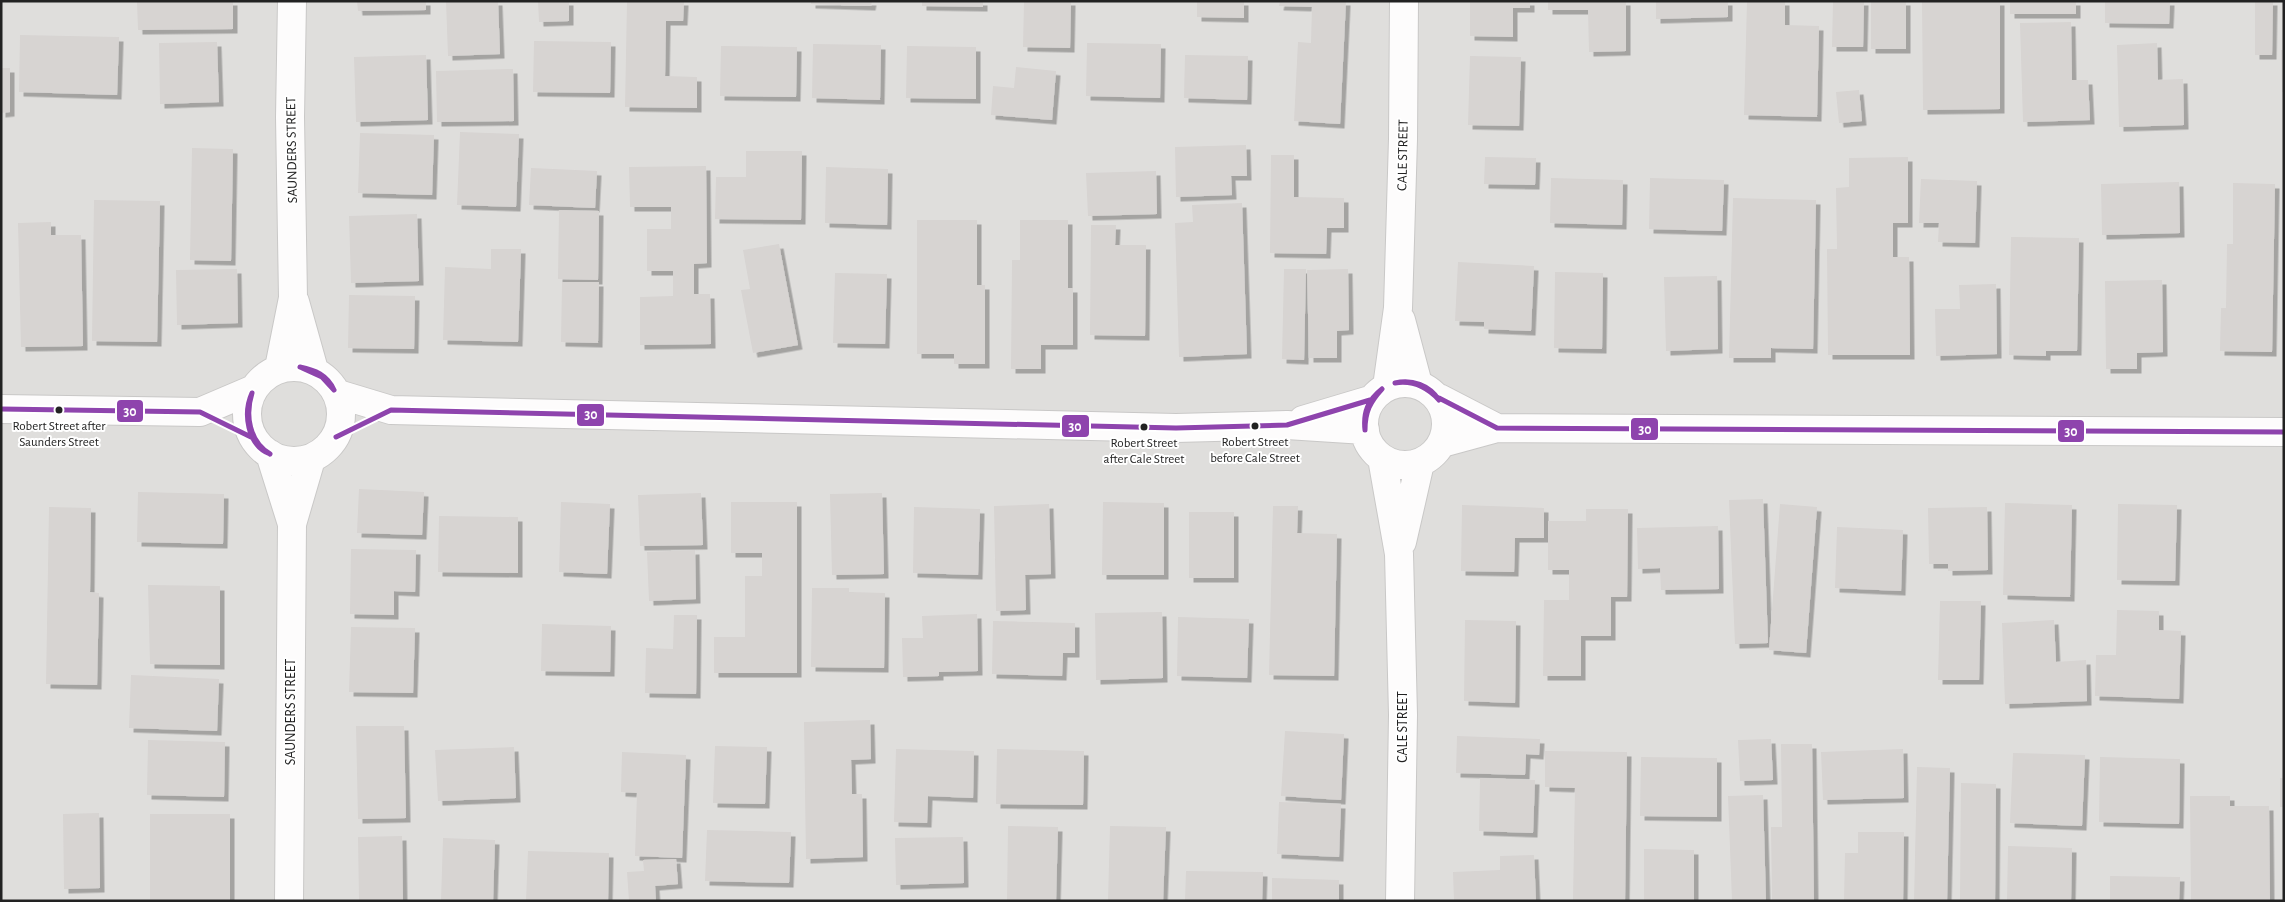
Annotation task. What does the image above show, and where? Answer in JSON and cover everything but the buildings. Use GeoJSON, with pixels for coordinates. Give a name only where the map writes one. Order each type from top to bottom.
{"type":"FeatureCollection","features":[{"type":"Feature","properties":{"kind":"street","name":"SAUNDERS STREET"},"geometry":{"type":"LineString","coordinates":[[279,368],[293,298],[290,117],[292,1]]}},
{"type":"Feature","properties":{"kind":"street","name":"CALE STREET"},"geometry":{"type":"LineString","coordinates":[[1378,394],[1398,308],[1403,139],[1404,1]]}},
{"type":"Feature","properties":{"kind":"street","name":"SAUNDERS STREET"},"geometry":{"type":"LineString","coordinates":[[293,298],[314,370]]}},
{"type":"Feature","properties":{"kind":"street","name":"CALE STREET"},"geometry":{"type":"LineString","coordinates":[[1398,308],[1429,391]]}},
{"type":"Feature","properties":{"kind":"street"},"geometry":{"type":"LineString","coordinates":[[1,409],[200,412],[254,389],[264,376],[279,368],[298,366],[314,370],[328,380],[338,394],[342,410],[341,422],[336,437],[326,450],[311,459],[295,462],[279,459],[262,446],[200,412]]}},
{"type":"Feature","properties":{"kind":"street"},"geometry":{"type":"LineString","coordinates":[[1288,425],[1378,394],[1394,383],[1429,391],[1497,428]]}},
{"type":"Feature","properties":{"kind":"street","name":"SAUNDERS STREET"},"geometry":{"type":"LineString","coordinates":[[254,389],[248,404],[247,421],[262,446],[292,524]]}},
{"type":"Feature","properties":{"kind":"street"},"geometry":{"type":"LineString","coordinates":[[1378,394],[1365,410],[1365,430],[1369,444],[1382,458],[1404,466],[1420,463],[1433,455],[1442,443],[1447,429],[1445,410],[1429,391]]}},
{"type":"Feature","properties":{"kind":"street"},"geometry":{"type":"LineString","coordinates":[[338,394],[391,410],[1176,428],[1288,425],[1365,430]]}},
{"type":"Feature","properties":{"kind":"street"},"geometry":{"type":"LineString","coordinates":[[336,437],[391,410]]}},
{"type":"Feature","properties":{"kind":"street"},"geometry":{"type":"LineString","coordinates":[[1442,443],[1497,428],[2284,432]]}},
{"type":"Feature","properties":{"kind":"street","name":"CALE STREET"},"geometry":{"type":"LineString","coordinates":[[1382,458],[1399,554],[1403,715],[1400,901]]}},
{"type":"Feature","properties":{"kind":"street","name":"SAUNDERS STREET"},"geometry":{"type":"LineString","coordinates":[[289,901],[292,524],[311,459]]}},
{"type":"Feature","properties":{"kind":"street","name":"CALE STREET"},"geometry":{"type":"LineString","coordinates":[[1399,554],[1420,463]]}},
{"type":"Feature","properties":{"kind":"shaded area"},"geometry":{"type":"Polygon","coordinates":[[[1,1],[2284,1],[2284,901],[1,901],[1,1]]]}},
{"type":"Feature","properties":{"kind":"transit line","name":"30"},"geometry":{"type":"LineString","coordinates":[[300,367],[320,374],[328,380],[334,390]]}},
{"type":"Feature","properties":{"kind":"transit line","name":"30"},"geometry":{"type":"LineString","coordinates":[[300,367],[322,377],[334,390]]}},
{"type":"Feature","properties":{"kind":"transit line","name":"30"},"geometry":{"type":"LineString","coordinates":[[1395,383],[1408,382],[1420,384],[1430,390],[1439,400]]}},
{"type":"Feature","properties":{"kind":"transit line","name":"30"},"geometry":{"type":"LineString","coordinates":[[1395,383],[1414,384],[1430,391],[1439,400]]}},
{"type":"Feature","properties":{"kind":"transit line","name":"30"},"geometry":{"type":"LineString","coordinates":[[1365,430],[1366,412],[1370,402],[1382,389]]}},
{"type":"Feature","properties":{"kind":"transit line","name":"30"},"geometry":{"type":"LineString","coordinates":[[1365,430],[1369,408],[1374,398],[1382,389]]}},
{"type":"Feature","properties":{"kind":"transit line","name":"30"},"geometry":{"type":"LineString","coordinates":[[252,393],[249,410],[250,427],[257,442],[270,454]]}},
{"type":"Feature","properties":{"kind":"transit line","name":"30"},"geometry":{"type":"LineString","coordinates":[[252,393],[248,410],[249,428],[256,443],[262,450],[270,454]]}},
{"type":"Feature","properties":{"kind":"transit line","name":"30"},"geometry":{"type":"LineString","coordinates":[[1439,398],[1497,428],[2284,432]]}},
{"type":"Feature","properties":{"kind":"transit line","name":"30"},"geometry":{"type":"LineString","coordinates":[[336,437],[391,410],[1176,428],[1287,425],[1370,400]]}},
{"type":"Feature","properties":{"kind":"transit line","name":"30"},"geometry":{"type":"LineString","coordinates":[[1,409],[200,412],[253,438]]}},
{"type":"Feature","properties":{"kind":"place","name":"Robert Street after Saunders Street"},"geometry":{"type":"Point","coordinates":[59,410]}},
{"type":"Feature","properties":{"kind":"place","name":"Robert Street before Cale Street"},"geometry":{"type":"Point","coordinates":[1255,426]}},
{"type":"Feature","properties":{"kind":"place","name":"Robert Street after Cale Street"},"geometry":{"type":"Point","coordinates":[1144,427]}}]}
